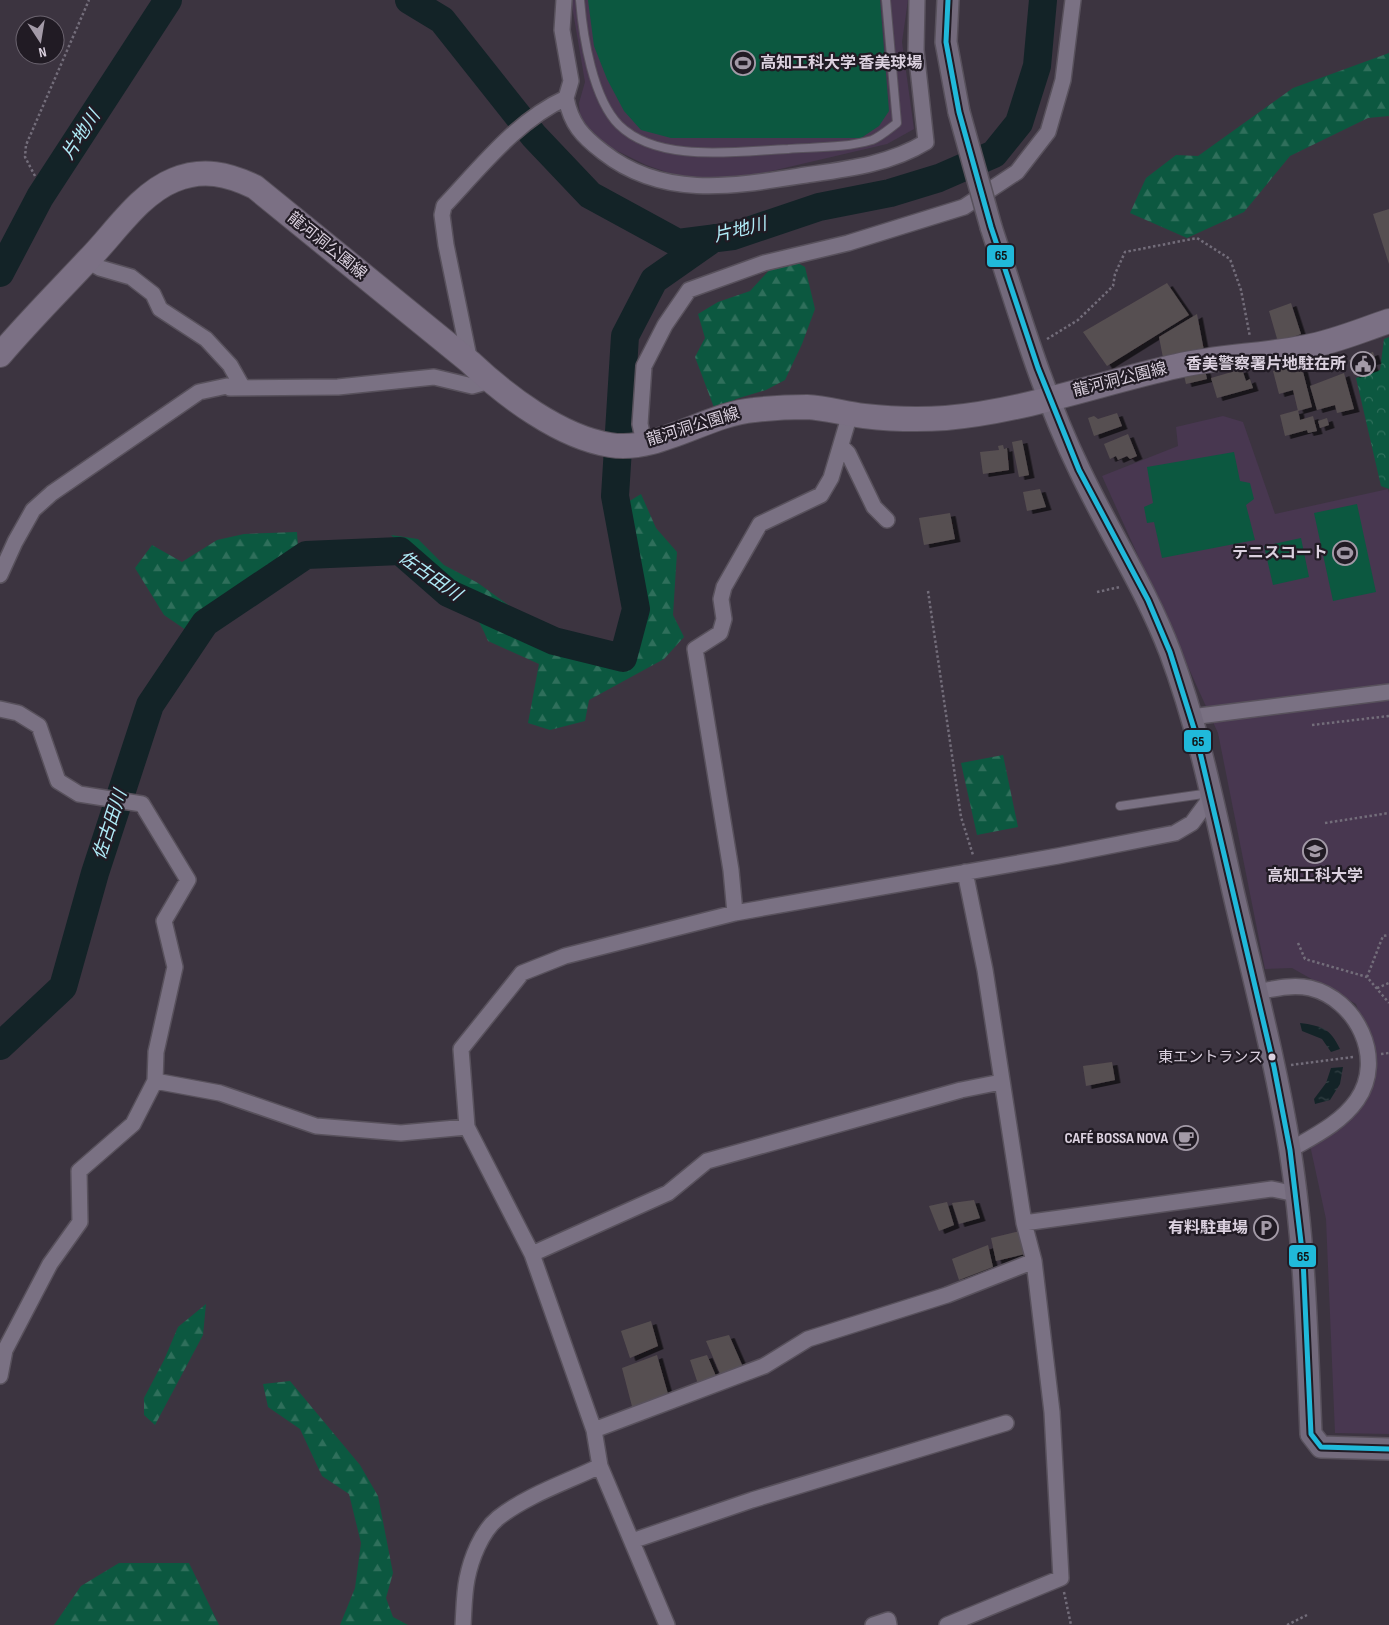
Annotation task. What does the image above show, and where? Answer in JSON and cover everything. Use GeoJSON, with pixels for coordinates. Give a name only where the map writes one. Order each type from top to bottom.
{"type":"FeatureCollection","features":[{"type":"Feature","properties":{"kind":"main road"},"geometry":{"type":"LineString","coordinates":[[948,0],[946,42],[959,112],[991,227],[1050,399],[1079,470],[1148,600],[1170,652],[1191,717],[1274,1067],[1290,1150],[1306,1294],[1310,1434],[1321,1447],[1389,1449]]}},
{"type":"Feature","properties":{"kind":"main road","name":"龍河洞公園線"},"geometry":{"type":"LineString","coordinates":[[0,355],[38,311],[141,202],[173,180],[198,173],[230,176],[254,187],[470,362],[490,381],[519,402],[560,427],[595,442],[612,446],[638,444],[678,434],[729,414],[751,410],[806,407],[850,414],[944,418],[983,413],[1050,399],[1211,359],[1254,356],[1308,347],[1389,321]]}},
{"type":"Feature","properties":{"kind":"street"},"geometry":{"type":"LineString","coordinates":[[564,0],[562,30],[571,81],[566,98],[570,118],[589,141],[621,167],[652,178],[705,188],[738,186],[858,167],[906,154],[926,142],[916,50],[917,0]]}},
{"type":"Feature","properties":{"kind":"street"},"geometry":{"type":"LineString","coordinates":[[638,444],[644,366],[665,324],[689,290],[764,263],[848,243],[964,206],[1017,172],[1048,132],[1063,80],[1073,0]]}},
{"type":"Feature","properties":{"kind":"street"},"geometry":{"type":"LineString","coordinates":[[470,362],[442,215],[444,206],[507,140],[548,106],[566,98]]}},
{"type":"Feature","properties":{"kind":"street"},"geometry":{"type":"LineString","coordinates":[[88,260],[100,268],[131,277],[153,294],[160,309],[206,339],[230,366],[243,388]]}},
{"type":"Feature","properties":{"kind":"street"},"geometry":{"type":"LineString","coordinates":[[0,575],[15,542],[33,510],[52,493],[199,392],[227,386],[243,388],[338,387],[434,377],[472,386],[490,381]]}},
{"type":"Feature","properties":{"kind":"street"},"geometry":{"type":"LineString","coordinates":[[735,913],[732,870],[695,649],[720,633],[724,619],[721,599],[724,586],[760,524],[821,495],[831,478],[842,447],[850,414]]}},
{"type":"Feature","properties":{"kind":"street"},"geometry":{"type":"LineString","coordinates":[[842,447],[848,453],[874,508],[887,520]]}},
{"type":"Feature","properties":{"kind":"street"},"geometry":{"type":"LineString","coordinates":[[1191,717],[1389,692]]}},
{"type":"Feature","properties":{"kind":"street"},"geometry":{"type":"LineString","coordinates":[[0,709],[18,713],[40,726],[58,780],[79,794],[142,804],[188,880],[164,921],[175,967],[156,1052],[154,1081],[133,1124],[79,1171],[80,1222],[50,1264],[5,1350],[0,1376]]}},
{"type":"Feature","properties":{"kind":"street"},"geometry":{"type":"LineString","coordinates":[[667,1625],[600,1466],[594,1430],[532,1254],[467,1127],[461,1049],[522,973],[565,956],[735,913],[1175,833],[1192,823],[1206,804],[1210,793]]}},
{"type":"Feature","properties":{"kind":"street"},"geometry":{"type":"LineString","coordinates":[[947,1625],[1061,1578],[1052,1412],[1034,1260],[1024,1223],[1001,1082],[972,871]]}},
{"type":"Feature","properties":{"kind":"street"},"geometry":{"type":"LineString","coordinates":[[1256,992],[1282,987],[1300,987],[1329,995],[1350,1012],[1365,1038],[1368,1055],[1368,1074],[1359,1098],[1345,1115],[1290,1150]]}},
{"type":"Feature","properties":{"kind":"street"},"geometry":{"type":"LineString","coordinates":[[154,1081],[220,1093],[316,1126],[401,1133],[467,1127]]}},
{"type":"Feature","properties":{"kind":"street"},"geometry":{"type":"LineString","coordinates":[[532,1254],[668,1193],[707,1161],[961,1090],[1001,1082]]}},
{"type":"Feature","properties":{"kind":"street"},"geometry":{"type":"LineString","coordinates":[[1024,1223],[1272,1189],[1296,1194]]}},
{"type":"Feature","properties":{"kind":"street"},"geometry":{"type":"LineString","coordinates":[[594,1430],[764,1366],[808,1339],[947,1296],[1034,1260]]}},
{"type":"Feature","properties":{"kind":"street"},"geometry":{"type":"LineString","coordinates":[[632,1541],[752,1500],[1006,1423]]}},
{"type":"Feature","properties":{"kind":"street"},"geometry":{"type":"LineString","coordinates":[[463,1625],[467,1581],[473,1557],[486,1531],[497,1519],[530,1499],[600,1466]]}},
{"type":"Feature","properties":{"kind":"street"},"geometry":{"type":"LineString","coordinates":[[873,1625],[888,1620],[889,1625]]}},
{"type":"Feature","properties":{"kind":"lane"},"geometry":{"type":"LineString","coordinates":[[580,0],[586,42],[606,110],[620,126],[641,141],[667,148],[707,153],[842,146],[873,140],[897,123],[886,0]]}},
{"type":"Feature","properties":{"kind":"lane"},"geometry":{"type":"LineString","coordinates":[[1120,806],[1210,793]]}},
{"type":"Feature","properties":{"kind":"path"},"geometry":{"type":"LineString","coordinates":[[35,176],[25,157],[26,145],[89,0]]}},
{"type":"Feature","properties":{"kind":"path"},"geometry":{"type":"LineString","coordinates":[[1043,341],[1078,320],[1113,286],[1115,274],[1125,252],[1197,238],[1230,259],[1241,290],[1254,356]]}},
{"type":"Feature","properties":{"kind":"path"},"geometry":{"type":"LineString","coordinates":[[1097,592],[1127,586]]}},
{"type":"Feature","properties":{"kind":"path"},"geometry":{"type":"LineString","coordinates":[[928,591],[961,817],[972,871]]}},
{"type":"Feature","properties":{"kind":"path"},"geometry":{"type":"LineString","coordinates":[[1312,725],[1389,716]]}},
{"type":"Feature","properties":{"kind":"path"},"geometry":{"type":"LineString","coordinates":[[1325,823],[1389,813]]}},
{"type":"Feature","properties":{"kind":"path"},"geometry":{"type":"LineString","coordinates":[[1368,977],[1377,948],[1383,936],[1389,935]]}},
{"type":"Feature","properties":{"kind":"path"},"geometry":{"type":"LineString","coordinates":[[1298,943],[1305,959],[1368,977],[1389,1003]]}},
{"type":"Feature","properties":{"kind":"path"},"geometry":{"type":"LineString","coordinates":[[1377,988],[1389,983]]}},
{"type":"Feature","properties":{"kind":"path"},"geometry":{"type":"LineString","coordinates":[[1274,1067],[1389,1053]]}},
{"type":"Feature","properties":{"kind":"path"},"geometry":{"type":"LineString","coordinates":[[1061,1578],[1071,1625]]}},
{"type":"Feature","properties":{"kind":"path"},"geometry":{"type":"LineString","coordinates":[[1287,1625],[1308,1615]]}},
{"type":"Feature","properties":{"kind":"shaded area","name":"高知工科大学 香美球場"},"geometry":{"type":"Polygon","coordinates":[[[571,0],[908,0],[902,42],[914,129],[887,144],[738,179],[692,181],[646,165],[603,144],[587,130],[580,116],[579,103],[585,82],[571,0]]]}},
{"type":"Feature","properties":{"kind":"shaded area","name":"高知工科大学"},"geometry":{"type":"Polygon","coordinates":[[[1223,416],[1243,422],[1275,514],[1388,489],[1389,493],[1389,1434],[1335,1433],[1326,1219],[1310,1145],[1359,1110],[1377,1067],[1356,1004],[1292,968],[1265,969],[1218,733],[1102,476],[1178,446],[1176,427],[1223,416]]]}},
{"type":"Feature","properties":{"kind":"green space","name":"高知工科大学 香美球場"},"geometry":{"type":"Polygon","coordinates":[[[588,0],[880,0],[889,111],[879,126],[861,138],[671,138],[641,130],[624,111],[607,79],[594,46],[588,0]]]}},
{"type":"Feature","properties":{"kind":"green space"},"geometry":{"type":"Polygon","coordinates":[[[1389,53],[1389,116],[1368,118],[1290,156],[1244,212],[1187,238],[1130,213],[1146,178],[1176,155],[1198,156],[1293,88],[1389,53]]]}},
{"type":"Feature","properties":{"kind":"green space"},"geometry":{"type":"Polygon","coordinates":[[[783,255],[805,267],[815,309],[802,344],[785,380],[766,390],[736,399],[715,410],[695,357],[705,338],[698,314],[718,302],[750,291],[783,255]]]}},
{"type":"Feature","properties":{"kind":"green space"},"geometry":{"type":"Polygon","coordinates":[[[1389,337],[1389,489],[1381,486],[1356,378],[1380,370],[1384,339],[1389,337]]]}},
{"type":"Feature","properties":{"kind":"green space"},"geometry":{"type":"Polygon","coordinates":[[[1234,452],[1240,481],[1250,483],[1254,499],[1246,505],[1255,540],[1162,558],[1154,522],[1147,523],[1144,507],[1153,503],[1147,467],[1234,452]]]}},
{"type":"Feature","properties":{"kind":"green space"},"geometry":{"type":"Polygon","coordinates":[[[641,494],[656,528],[677,552],[673,615],[684,637],[664,659],[589,700],[585,721],[550,730],[528,723],[539,664],[488,641],[470,608],[459,595],[391,535],[418,539],[444,565],[478,583],[511,607],[531,626],[569,643],[601,652],[626,648],[633,615],[635,582],[631,550],[627,534],[620,519],[628,502],[641,494]]]}},
{"type":"Feature","properties":{"kind":"green space","name":"テニスコート"},"geometry":{"type":"Polygon","coordinates":[[[1357,504],[1376,592],[1333,601],[1314,513],[1357,504]]]}},
{"type":"Feature","properties":{"kind":"green space"},"geometry":{"type":"Polygon","coordinates":[[[297,532],[298,548],[278,572],[235,593],[186,630],[164,615],[135,568],[152,545],[182,562],[217,540],[244,534],[297,532]]]}},
{"type":"Feature","properties":{"kind":"green space"},"geometry":{"type":"Polygon","coordinates":[[[1301,538],[1309,577],[1273,585],[1264,546],[1301,538]]]}},
{"type":"Feature","properties":{"kind":"green space"},"geometry":{"type":"Polygon","coordinates":[[[1003,755],[1018,827],[977,835],[961,763],[1003,755]]]}},
{"type":"Feature","properties":{"kind":"green space"},"geometry":{"type":"Polygon","coordinates":[[[206,1304],[203,1335],[155,1425],[144,1415],[144,1398],[164,1360],[178,1327],[206,1304]]]}},
{"type":"Feature","properties":{"kind":"green space"},"geometry":{"type":"Polygon","coordinates":[[[290,1381],[360,1465],[378,1496],[393,1573],[386,1598],[393,1617],[408,1625],[340,1625],[355,1588],[361,1543],[349,1494],[322,1476],[300,1429],[268,1407],[263,1384],[290,1381]]]}},
{"type":"Feature","properties":{"kind":"green space"},"geometry":{"type":"Polygon","coordinates":[[[119,1563],[189,1563],[219,1625],[54,1625],[81,1586],[119,1563]]]}},
{"type":"Feature","properties":{"kind":"water"},"geometry":{"type":"Polygon","coordinates":[[[1300,1023],[1314,1025],[1329,1032],[1340,1049],[1331,1052],[1322,1039],[1302,1031],[1300,1023]]]}},
{"type":"Feature","properties":{"kind":"water"},"geometry":{"type":"Polygon","coordinates":[[[1343,1067],[1340,1084],[1330,1100],[1315,1104],[1314,1099],[1326,1083],[1331,1068],[1343,1067]]]}},
{"type":"Feature","properties":{"kind":"building"},"geometry":{"type":"Polygon","coordinates":[[[1389,209],[1389,264],[1373,214],[1389,209]]]}},
{"type":"Feature","properties":{"kind":"building"},"geometry":{"type":"Polygon","coordinates":[[[1167,283],[1189,315],[1107,366],[1083,332],[1167,283]]]}},
{"type":"Feature","properties":{"kind":"building"},"geometry":{"type":"Polygon","coordinates":[[[1291,303],[1301,334],[1278,342],[1269,311],[1291,303]]]}},
{"type":"Feature","properties":{"kind":"building"},"geometry":{"type":"Polygon","coordinates":[[[1197,314],[1205,356],[1164,363],[1159,337],[1197,314]]]}},
{"type":"Feature","properties":{"kind":"building"},"geometry":{"type":"Polygon","coordinates":[[[1373,352],[1376,361],[1371,362],[1373,368],[1354,375],[1349,360],[1373,352]]]}},
{"type":"Feature","properties":{"kind":"building"},"geometry":{"type":"Polygon","coordinates":[[[1301,364],[1312,407],[1298,411],[1293,390],[1279,394],[1273,371],[1301,364]]]}},
{"type":"Feature","properties":{"kind":"building"},"geometry":{"type":"Polygon","coordinates":[[[1204,366],[1207,379],[1186,384],[1183,371],[1204,366]]]}},
{"type":"Feature","properties":{"kind":"building"},"geometry":{"type":"Polygon","coordinates":[[[1242,369],[1246,381],[1250,379],[1253,388],[1217,398],[1211,378],[1242,369]]]}},
{"type":"Feature","properties":{"kind":"building"},"geometry":{"type":"Polygon","coordinates":[[[1344,373],[1354,409],[1337,413],[1335,405],[1317,410],[1310,386],[1344,373]]]}},
{"type":"Feature","properties":{"kind":"building"},"geometry":{"type":"Polygon","coordinates":[[[1298,410],[1300,420],[1313,416],[1317,431],[1308,433],[1307,430],[1285,436],[1280,415],[1298,410]]]}},
{"type":"Feature","properties":{"kind":"building"},"geometry":{"type":"Polygon","coordinates":[[[1117,413],[1122,426],[1094,436],[1088,418],[1094,416],[1098,419],[1117,413]]]}},
{"type":"Feature","properties":{"kind":"building"},"geometry":{"type":"Polygon","coordinates":[[[1327,418],[1329,425],[1320,428],[1318,421],[1327,418]]]}},
{"type":"Feature","properties":{"kind":"building"},"geometry":{"type":"Polygon","coordinates":[[[1128,434],[1137,456],[1130,459],[1127,456],[1118,460],[1116,456],[1110,459],[1104,444],[1128,434]]]}},
{"type":"Feature","properties":{"kind":"building"},"geometry":{"type":"Polygon","coordinates":[[[1022,440],[1029,475],[1019,477],[1012,442],[1022,440]]]}},
{"type":"Feature","properties":{"kind":"building"},"geometry":{"type":"Polygon","coordinates":[[[1003,445],[1004,449],[1007,448],[1009,470],[983,474],[980,452],[999,450],[998,446],[1003,445]]]}},
{"type":"Feature","properties":{"kind":"building"},"geometry":{"type":"Polygon","coordinates":[[[1040,489],[1046,507],[1027,511],[1023,492],[1040,489]]]}},
{"type":"Feature","properties":{"kind":"building"},"geometry":{"type":"Polygon","coordinates":[[[950,513],[955,539],[924,545],[919,518],[950,513]]]}},
{"type":"Feature","properties":{"kind":"building"},"geometry":{"type":"Polygon","coordinates":[[[1112,1062],[1115,1080],[1086,1086],[1083,1066],[1112,1062]]]}},
{"type":"Feature","properties":{"kind":"building"},"geometry":{"type":"Polygon","coordinates":[[[974,1200],[980,1218],[959,1224],[952,1203],[974,1200]]]}},
{"type":"Feature","properties":{"kind":"building"},"geometry":{"type":"Polygon","coordinates":[[[947,1202],[954,1225],[939,1231],[929,1206],[947,1202]]]}},
{"type":"Feature","properties":{"kind":"building"},"geometry":{"type":"Polygon","coordinates":[[[1020,1231],[1025,1254],[996,1261],[991,1238],[1020,1231]]]}},
{"type":"Feature","properties":{"kind":"building"},"geometry":{"type":"Polygon","coordinates":[[[988,1245],[993,1267],[959,1280],[952,1259],[988,1245]]]}},
{"type":"Feature","properties":{"kind":"building"},"geometry":{"type":"Polygon","coordinates":[[[651,1321],[658,1346],[630,1358],[621,1331],[651,1321]]]}},
{"type":"Feature","properties":{"kind":"building"},"geometry":{"type":"Polygon","coordinates":[[[729,1335],[743,1367],[721,1376],[706,1341],[729,1335]]]}},
{"type":"Feature","properties":{"kind":"building"},"geometry":{"type":"Polygon","coordinates":[[[657,1355],[670,1401],[634,1414],[622,1368],[657,1355]]]}},
{"type":"Feature","properties":{"kind":"building"},"geometry":{"type":"Polygon","coordinates":[[[707,1355],[716,1376],[698,1384],[690,1360],[707,1355]]]}},
{"type":"Feature","properties":{"kind":"waterway","name":"片地川"},"geometry":{"type":"LineString","coordinates":[[0,273],[40,197],[168,0]]}},
{"type":"Feature","properties":{"kind":"waterway","name":"片地川"},"geometry":{"type":"LineString","coordinates":[[409,0],[442,20],[534,136],[590,195],[678,243],[733,236],[819,207],[890,193],[939,178],[994,154],[1019,123],[1037,66],[1043,0]]}},
{"type":"Feature","properties":{"kind":"waterway","name":"佐古田川"},"geometry":{"type":"LineString","coordinates":[[0,1046],[63,987],[95,873],[150,705],[205,623],[306,555],[400,551],[448,593],[554,641],[623,658],[636,609],[615,496],[625,336],[654,280],[714,238]]}},
{"type":"Feature","properties":{"kind":"transit line","name":"65"},"geometry":{"type":"LineString","coordinates":[[948,0],[946,42],[959,112],[991,227],[1038,368],[1079,470],[1148,600],[1170,652],[1196,735],[1274,1067],[1290,1150],[1303,1259],[1311,1434],[1321,1447],[1389,1449]]}},
{"type":"Feature","properties":{"kind":"place","name":"高知工科大学 香美球場"},"geometry":{"type":"Point","coordinates":[743,63]}},
{"type":"Feature","properties":{"kind":"place","name":"香美警察署片地駐在所"},"geometry":{"type":"Point","coordinates":[1363,364]}},
{"type":"Feature","properties":{"kind":"place","name":"テニスコート"},"geometry":{"type":"Point","coordinates":[1345,553]}},
{"type":"Feature","properties":{"kind":"place","name":"高知工科大学"},"geometry":{"type":"Point","coordinates":[1315,851]}},
{"type":"Feature","properties":{"kind":"place","name":"東エントランス"},"geometry":{"type":"Point","coordinates":[1272,1057]}},
{"type":"Feature","properties":{"kind":"place","name":"CAFÉ BOSSA NOVA"},"geometry":{"type":"Point","coordinates":[1186,1138]}},
{"type":"Feature","properties":{"kind":"place","name":"有料駐車場"},"geometry":{"type":"Point","coordinates":[1266,1228]}}]}
